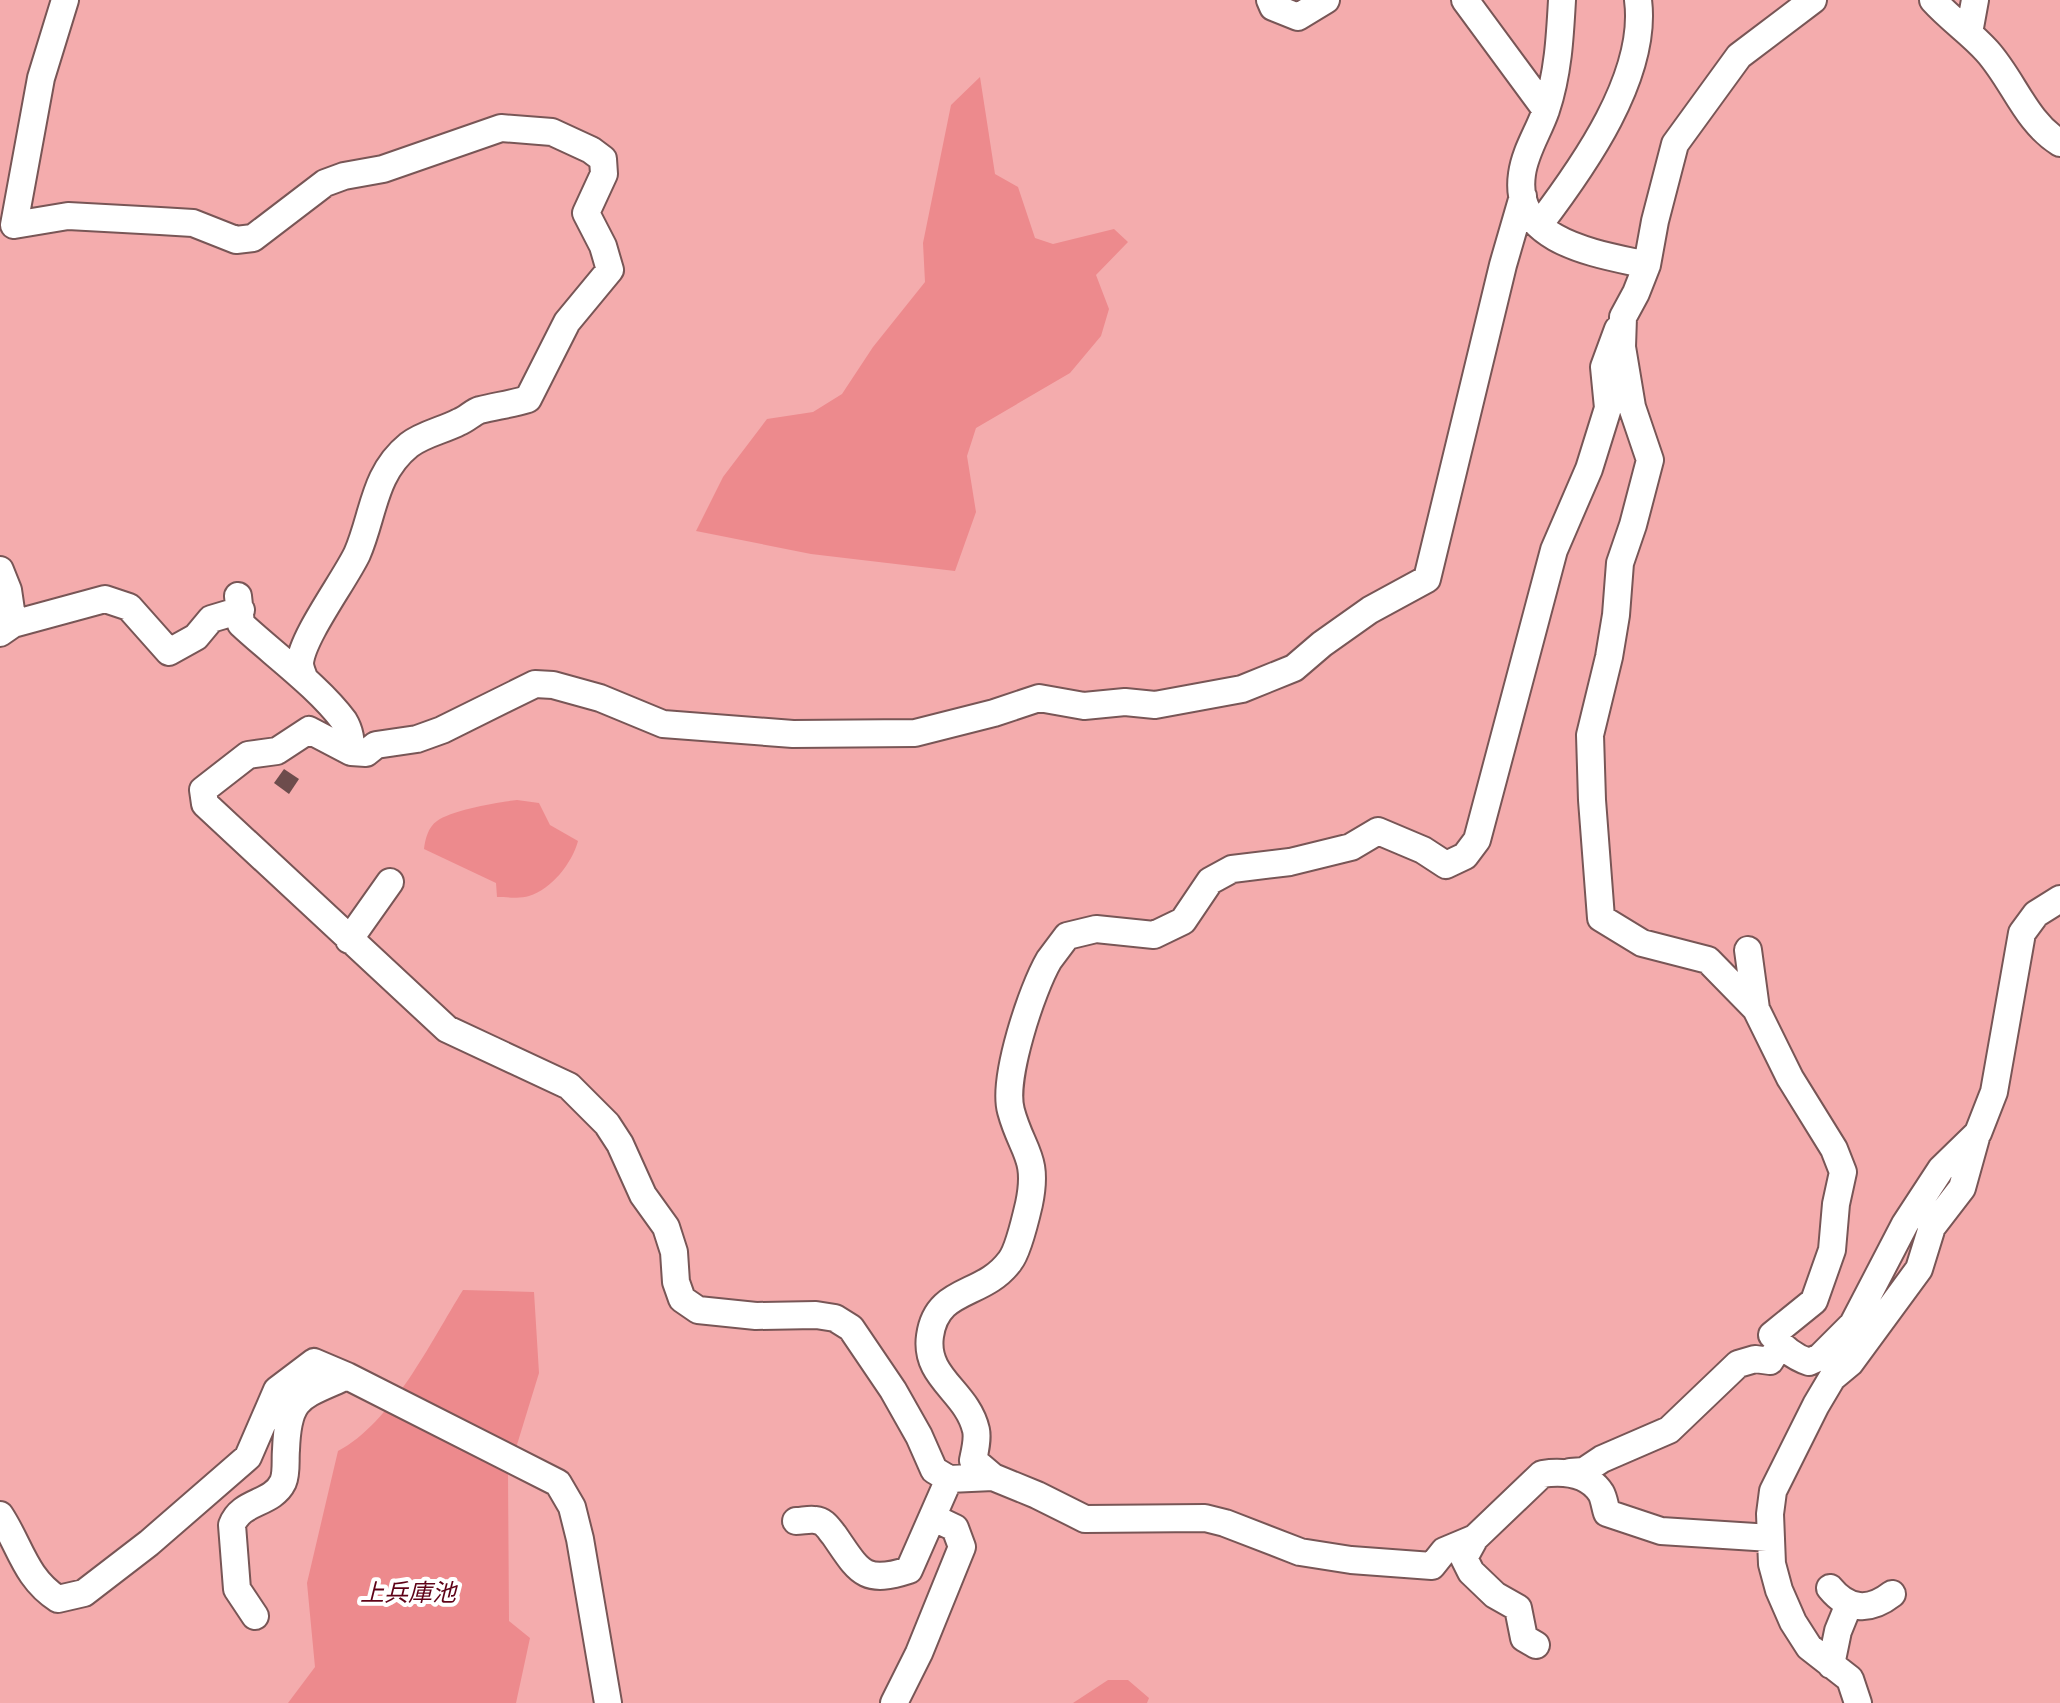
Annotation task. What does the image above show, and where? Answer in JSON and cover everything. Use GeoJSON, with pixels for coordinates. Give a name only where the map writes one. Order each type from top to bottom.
{"type":"FeatureCollection","features":[{"type":"Feature","properties":{"kind":"lane"},"geometry":{"type":"LineString","coordinates":[[65,0],[41,78],[14,225],[68,216],[182,222],[193,223],[236,240],[253,238],[325,183],[383,169],[501,128],[552,132],[603,159],[604,174],[586,213],[603,246],[610,270],[567,322],[528,399],[477,410],[463,421],[412,443],[394,459],[378,486],[358,552],[314,627],[303,654],[300,664],[305,680]]}},
{"type":"Feature","properties":{"kind":"lane"},"geometry":{"type":"LineString","coordinates":[[1270,0],[1273,7],[1298,17],[1326,0]]}},
{"type":"Feature","properties":{"kind":"lane"},"geometry":{"type":"LineString","coordinates":[[1465,0],[1546,110]]}},
{"type":"Feature","properties":{"kind":"lane"},"geometry":{"type":"LineString","coordinates":[[1562,0],[1560,49],[1546,110],[1521,174],[1528,212],[1557,240],[1575,248],[1647,265]]}},
{"type":"Feature","properties":{"kind":"lane"},"geometry":{"type":"LineString","coordinates":[[1539,225],[1566,189],[1610,117],[1627,81],[1636,44],[1638,0]]}},
{"type":"Feature","properties":{"kind":"lane"},"geometry":{"type":"LineString","coordinates":[[1475,1538],[1444,1551],[1432,1566],[1351,1560],[1300,1552],[1205,1518],[1085,1519],[993,1477],[973,1460],[977,1432],[968,1409],[935,1369],[929,1357],[930,1336],[935,1315],[944,1303],[988,1282],[1011,1260],[1029,1205],[1033,1170],[1010,1110],[1010,1075],[1048,962],[1067,936],[1096,929],[1154,935],[1183,921],[1210,881],[1232,869],[1290,862],[1351,847],[1378,831],[1423,850],[1446,865],[1465,856],[1477,840],[1554,550],[1589,469],[1608,408],[1604,367],[1647,265],[1675,144],[1739,56],[1813,0]]}},
{"type":"Feature","properties":{"kind":"lane"},"geometry":{"type":"LineString","coordinates":[[1933,0],[1969,33],[2004,73],[2030,117],[2045,134],[2060,143]]}},
{"type":"Feature","properties":{"kind":"lane"},"geometry":{"type":"LineString","coordinates":[[1969,33],[1975,0]]}},
{"type":"Feature","properties":{"kind":"lane"},"geometry":{"type":"LineString","coordinates":[[993,1477],[949,1479],[934,1470],[900,1402],[851,1328],[835,1318],[816,1315],[756,1316],[698,1310],[682,1299],[666,1227],[643,1195],[620,1144],[607,1124],[569,1086],[447,1029],[205,804],[203,790],[248,755],[277,751],[309,730],[351,752],[366,753],[376,745],[417,739],[442,730],[535,684],[553,685],[600,698],[663,724],[793,734],[915,733],[1039,698],[1084,706],[1125,702],[1155,705],[1242,689],[1294,668],[1370,610],[1427,579],[1503,265],[1523,196]]}},
{"type":"Feature","properties":{"kind":"lane"},"geometry":{"type":"LineString","coordinates":[[1623,317],[1625,379],[1650,460],[1620,563],[1611,643],[1590,735],[1601,918],[1642,943],[1708,960],[1756,1009],[1790,1078],[1825,1131],[1843,1172],[1836,1204],[1832,1250],[1814,1301],[1772,1335],[1799,1359],[1809,1362],[1820,1357],[1853,1324]]}},
{"type":"Feature","properties":{"kind":"lane"},"geometry":{"type":"LineString","coordinates":[[0,570],[8,590],[7,628],[105,599],[129,607],[169,652],[196,637],[211,619],[240,603],[241,624],[305,680],[344,721],[350,734],[351,752]]}},
{"type":"Feature","properties":{"kind":"lane"},"geometry":{"type":"LineString","coordinates":[[349,940],[390,882]]}},
{"type":"Feature","properties":{"kind":"lane"},"geometry":{"type":"LineString","coordinates":[[1832,1378],[1850,1363],[1919,1269],[1932,1227],[1962,1188],[1994,1092],[2022,933],[2036,914],[2060,899]]}},
{"type":"Feature","properties":{"kind":"lane"},"geometry":{"type":"LineString","coordinates":[[1748,950],[1756,1009]]}},
{"type":"Feature","properties":{"kind":"lane"},"geometry":{"type":"LineString","coordinates":[[1858,1703],[1850,1679],[1809,1647],[1793,1622],[1779,1590],[1772,1564],[1770,1514],[1773,1491],[1832,1378],[1851,1338],[1853,1324],[1888,1252],[1941,1169],[1978,1133]]}},
{"type":"Feature","properties":{"kind":"lane"},"geometry":{"type":"LineString","coordinates":[[1536,1645],[1524,1638],[1518,1608],[1495,1595],[1471,1572],[1464,1558],[1475,1538],[1542,1474],[1584,1471],[1602,1459],[1669,1430],[1738,1364],[1755,1359],[1770,1361],[1780,1345]]}},
{"type":"Feature","properties":{"kind":"lane"},"geometry":{"type":"LineString","coordinates":[[0,1515],[24,1564],[42,1587],[58,1599],[84,1593],[149,1543],[248,1457],[277,1390],[314,1362],[558,1483],[572,1507],[580,1539],[608,1703]]}},
{"type":"Feature","properties":{"kind":"lane"},"geometry":{"type":"LineString","coordinates":[[255,1616],[237,1589],[232,1525],[235,1517],[244,1507],[269,1497],[283,1482],[288,1417],[299,1398],[358,1382]]}},
{"type":"Feature","properties":{"kind":"lane"},"geometry":{"type":"LineString","coordinates":[[1570,1472],[1601,1493],[1607,1513],[1629,1522],[1661,1531],[1771,1538]]}},
{"type":"Feature","properties":{"kind":"lane"},"geometry":{"type":"LineString","coordinates":[[796,1521],[825,1523],[856,1565],[870,1576],[885,1578],[909,1570],[949,1479]]}},
{"type":"Feature","properties":{"kind":"lane"},"geometry":{"type":"LineString","coordinates":[[894,1703],[919,1653],[962,1547],[955,1528],[934,1518]]}},
{"type":"Feature","properties":{"kind":"lane"},"geometry":{"type":"LineString","coordinates":[[1831,1665],[1838,1631],[1840,1596],[1859,1606],[1880,1603],[1892,1594]]}},
{"type":"Feature","properties":{"kind":"shaded area"},"geometry":{"type":"Polygon","coordinates":[[[0,0],[2060,0],[2060,1703],[0,1703],[0,0]]]}},
{"type":"Feature","properties":{"kind":"water"},"geometry":{"type":"Polygon","coordinates":[[[980,77],[995,174],[1018,187],[1035,238],[1053,244],[1114,229],[1128,242],[1096,275],[1109,309],[1101,336],[1070,373],[976,428],[967,456],[976,512],[955,571],[811,554],[696,531],[723,477],[767,419],[813,412],[842,394],[873,347],[925,282],[923,243],[951,105],[980,77]]]}},
{"type":"Feature","properties":{"kind":"water"},"geometry":{"type":"Polygon","coordinates":[[[517,800],[539,803],[550,825],[578,841],[560,874],[537,893],[522,897],[497,897],[496,883],[424,849],[431,827],[444,817],[476,807],[517,800]]]}},
{"type":"Feature","properties":{"kind":"water","name":"上兵庫池"},"geometry":{"type":"Polygon","coordinates":[[[463,1290],[534,1292],[539,1373],[508,1474],[509,1621],[530,1638],[516,1703],[288,1703],[315,1667],[307,1583],[338,1451],[358,1438],[393,1401],[463,1290]]]}},
{"type":"Feature","properties":{"kind":"water"},"geometry":{"type":"Polygon","coordinates":[[[1108,1680],[1128,1680],[1149,1698],[1147,1703],[1073,1703],[1108,1680]]]}},
{"type":"Feature","properties":{"kind":"building"},"geometry":{"type":"Polygon","coordinates":[[[284,769],[299,779],[289,794],[274,783],[284,769]]]}}]}
